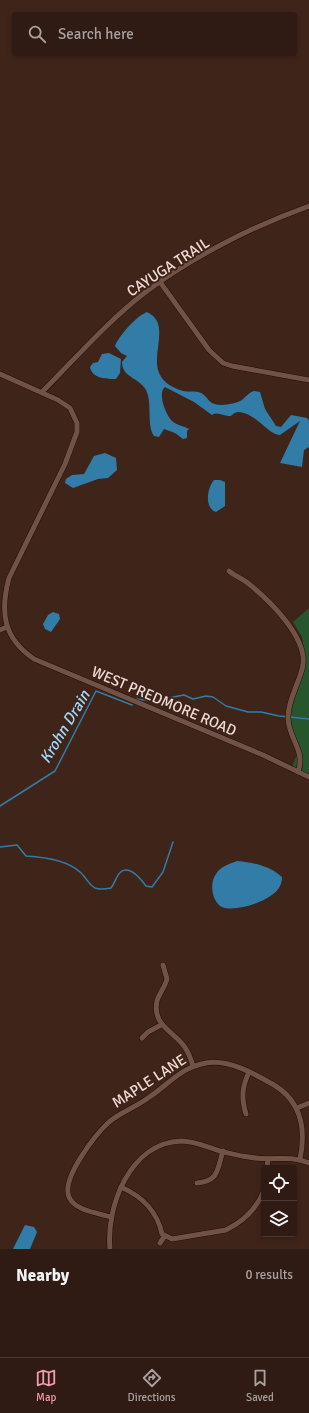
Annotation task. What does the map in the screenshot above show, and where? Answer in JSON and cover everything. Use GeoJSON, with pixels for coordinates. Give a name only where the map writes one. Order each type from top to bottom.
{"type":"FeatureCollection","features":[{"type":"Feature","properties":{"kind":"street","name":"CAYUGA TRAIL"},"geometry":{"type":"LineString","coordinates":[[42,392],[112,322],[142,295],[160,282],[238,236],[309,206]]}},
{"type":"Feature","properties":{"kind":"street"},"geometry":{"type":"LineString","coordinates":[[160,282],[208,350],[222,363],[309,380]]}},
{"type":"Feature","properties":{"kind":"street"},"geometry":{"type":"LineString","coordinates":[[0,374],[58,400],[70,408],[77,423],[77,432],[73,444],[49,500],[9,578],[4,597],[7,627],[0,630]]}},
{"type":"Feature","properties":{"kind":"street"},"geometry":{"type":"LineString","coordinates":[[228,571],[248,583],[294,630],[302,649],[304,656],[302,672],[289,709],[288,717],[292,737],[300,752],[301,763],[298,772]]}},
{"type":"Feature","properties":{"kind":"street","name":"WEST PREDMORE ROAD"},"geometry":{"type":"LineString","coordinates":[[7,627],[15,642],[23,651],[34,659],[309,777]]}},
{"type":"Feature","properties":{"kind":"street"},"geometry":{"type":"LineString","coordinates":[[163,966],[167,979],[157,1001],[158,1018],[161,1025],[184,1046],[190,1055],[193,1066]]}},
{"type":"Feature","properties":{"kind":"street"},"geometry":{"type":"LineString","coordinates":[[142,1038],[148,1032],[161,1025]]}},
{"type":"Feature","properties":{"kind":"street","name":"MAPLE LANE"},"geometry":{"type":"LineString","coordinates":[[111,1217],[76,1206],[69,1196],[69,1184],[80,1159],[109,1122],[144,1101],[178,1073],[193,1066],[208,1062],[235,1066],[276,1086],[297,1108],[303,1136],[300,1159]]}},
{"type":"Feature","properties":{"kind":"street"},"geometry":{"type":"LineString","coordinates":[[246,1114],[243,1104],[243,1087],[249,1072]]}},
{"type":"Feature","properties":{"kind":"street"},"geometry":{"type":"LineString","coordinates":[[297,1108],[309,1103]]}},
{"type":"Feature","properties":{"kind":"street"},"geometry":{"type":"LineString","coordinates":[[110,1249],[111,1217],[121,1187],[142,1158],[157,1148],[170,1143],[194,1142],[251,1158],[268,1159],[291,1157],[309,1163]]}},
{"type":"Feature","properties":{"kind":"street"},"geometry":{"type":"LineString","coordinates":[[197,1183],[208,1182],[214,1177],[223,1151]]}},
{"type":"Feature","properties":{"kind":"street"},"geometry":{"type":"LineString","coordinates":[[267,1165],[268,1159]]}},
{"type":"Feature","properties":{"kind":"street"},"geometry":{"type":"LineString","coordinates":[[121,1187],[139,1196],[149,1206],[154,1212],[164,1237]]}},
{"type":"Feature","properties":{"kind":"street"},"geometry":{"type":"LineString","coordinates":[[164,1237],[172,1239],[226,1230],[253,1210],[261,1195]]}},
{"type":"Feature","properties":{"kind":"street"},"geometry":{"type":"LineString","coordinates":[[160,1243],[164,1237]]}},
{"type":"Feature","properties":{"kind":"green space"},"geometry":{"type":"Polygon","coordinates":[[[309,608],[309,775],[292,767],[298,752],[289,712],[305,655],[302,637],[293,622],[309,608]]]}},
{"type":"Feature","properties":{"kind":"water"},"geometry":{"type":"Polygon","coordinates":[[[147,312],[156,319],[159,329],[157,363],[160,374],[168,384],[183,391],[200,393],[212,403],[219,405],[235,403],[242,400],[254,391],[260,392],[265,409],[276,426],[281,427],[291,415],[307,418],[309,421],[309,447],[304,450],[302,467],[280,463],[300,421],[280,435],[276,434],[245,413],[237,412],[230,416],[219,414],[212,415],[194,402],[165,387],[162,394],[162,399],[167,414],[176,424],[189,429],[187,431],[187,438],[183,439],[175,433],[164,429],[159,437],[154,436],[151,431],[149,403],[146,390],[139,382],[126,373],[122,362],[127,356],[121,353],[115,346],[128,327],[147,312]]]}},
{"type":"Feature","properties":{"kind":"water"},"geometry":{"type":"Polygon","coordinates":[[[109,353],[121,359],[120,373],[116,379],[100,378],[91,371],[90,367],[93,363],[98,362],[102,354],[109,353]]]}},
{"type":"Feature","properties":{"kind":"water"},"geometry":{"type":"Polygon","coordinates":[[[105,453],[116,458],[117,470],[108,478],[98,479],[73,488],[65,483],[66,479],[72,475],[84,474],[94,456],[105,453]]]}},
{"type":"Feature","properties":{"kind":"water"},"geometry":{"type":"Polygon","coordinates":[[[214,480],[225,482],[225,506],[216,512],[212,510],[208,502],[208,493],[214,480]]]}},
{"type":"Feature","properties":{"kind":"water"},"geometry":{"type":"Polygon","coordinates":[[[53,612],[59,614],[60,619],[51,632],[45,629],[43,624],[48,615],[53,612]]]}},
{"type":"Feature","properties":{"kind":"water"},"geometry":{"type":"Polygon","coordinates":[[[237,861],[266,867],[277,873],[282,877],[280,886],[270,896],[254,904],[236,908],[222,907],[214,897],[212,887],[214,878],[222,868],[237,861]]]}},
{"type":"Feature","properties":{"kind":"water"},"geometry":{"type":"Polygon","coordinates":[[[25,1225],[34,1227],[37,1232],[30,1249],[13,1249],[25,1225]]]}},
{"type":"Feature","properties":{"kind":"waterway","name":"Krohn Drain"},"geometry":{"type":"LineString","coordinates":[[0,806],[55,771],[96,691],[132,705]]}},
{"type":"Feature","properties":{"kind":"waterway","name":"Krohn Drain"},"geometry":{"type":"LineString","coordinates":[[136,699],[152,701],[184,695],[193,699],[206,696],[213,697],[226,706],[248,712],[261,712],[279,716],[309,719]]}},
{"type":"Feature","properties":{"kind":"waterway"},"geometry":{"type":"LineString","coordinates":[[0,847],[17,845],[26,856],[47,858],[62,862],[80,872],[93,887],[103,889],[111,888],[117,877],[124,870],[133,872],[146,886],[152,887],[163,872],[173,842]]}}]}
